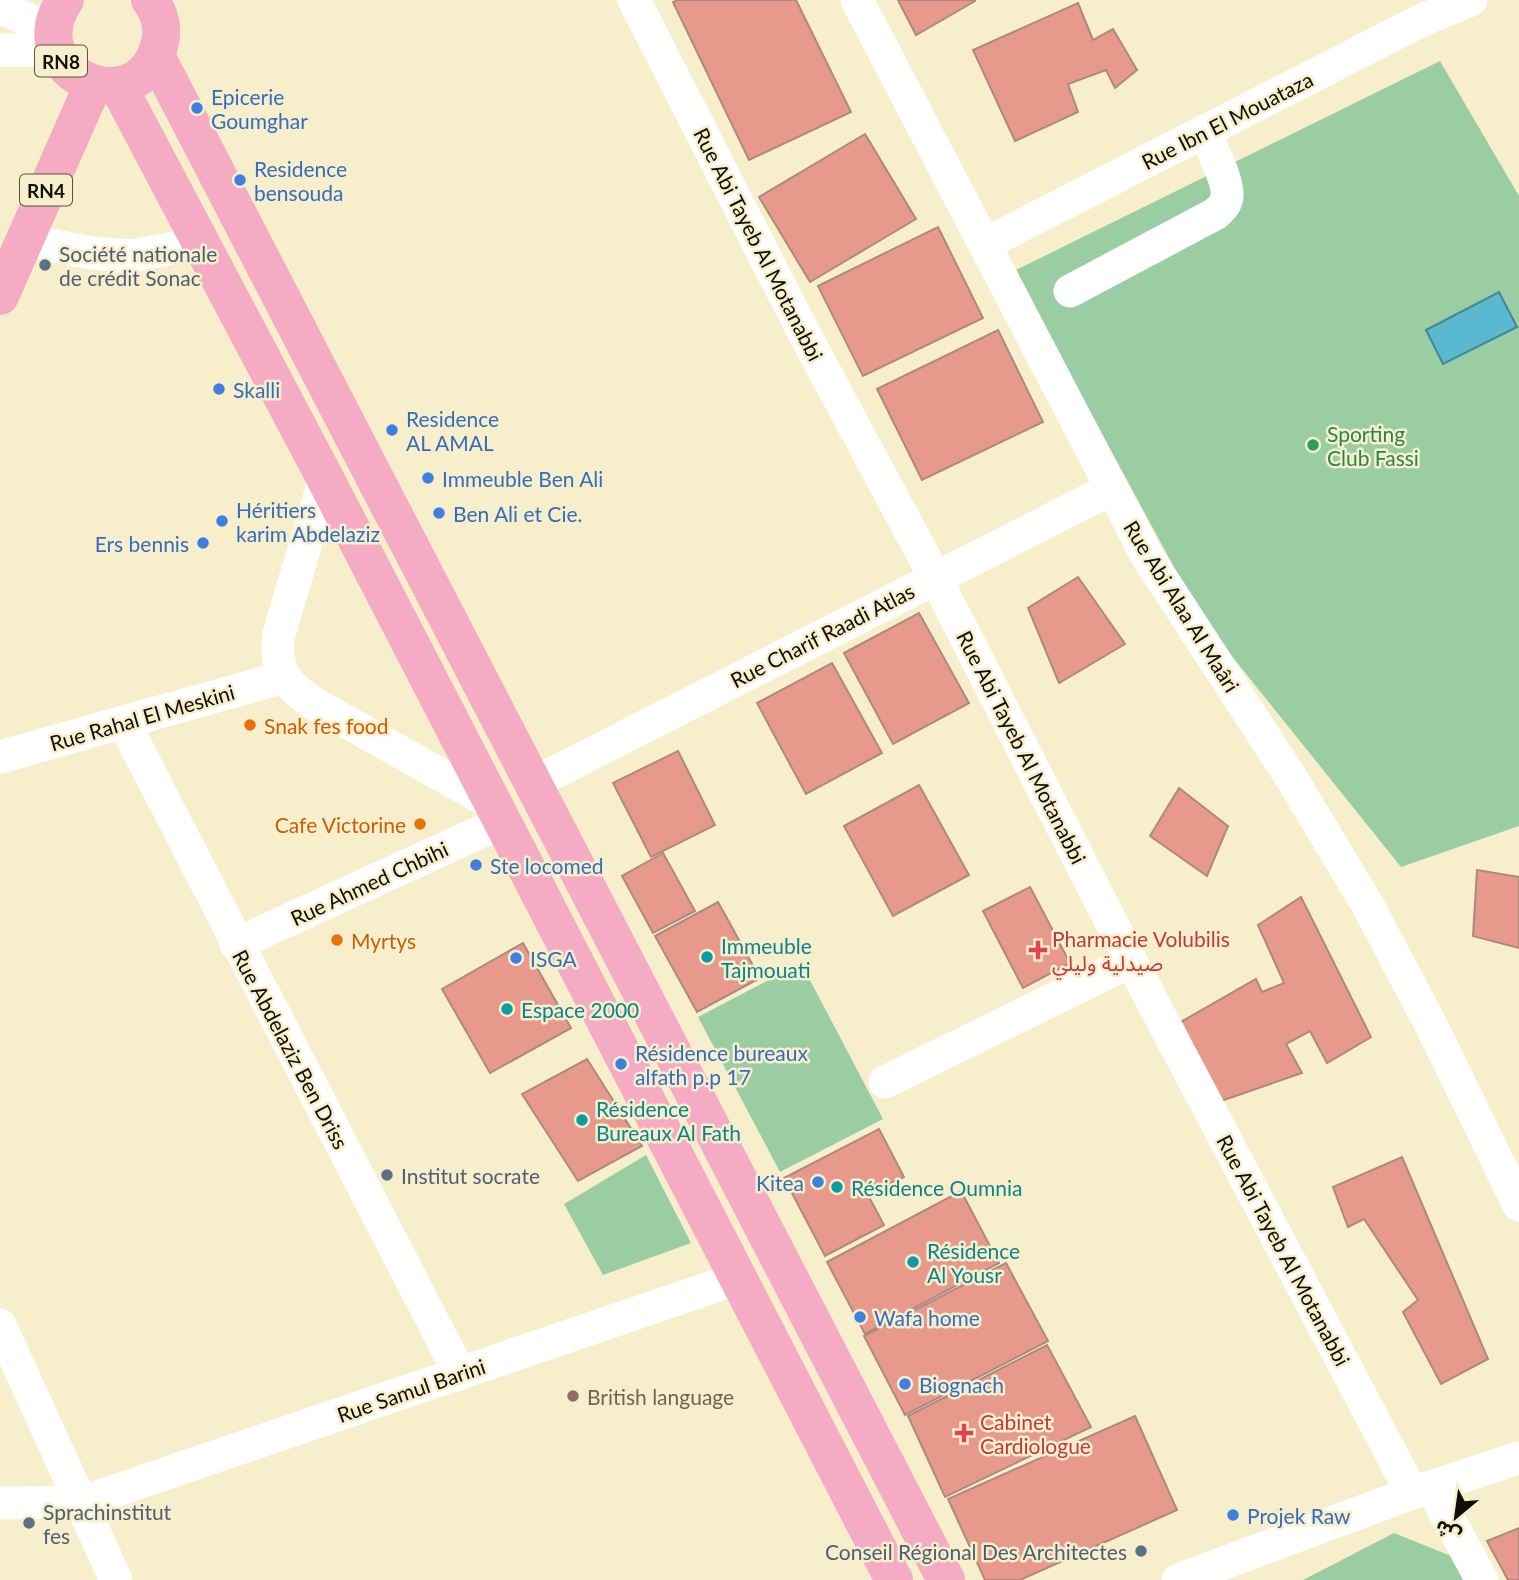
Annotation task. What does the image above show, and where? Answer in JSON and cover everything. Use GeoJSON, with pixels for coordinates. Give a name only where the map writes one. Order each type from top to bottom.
{"type":"FeatureCollection","features":[{"type":"Feature","properties":{"kind":"main road"},"geometry":{"type":"LineString","coordinates":[[150,0],[159,16],[161,30],[156,56],[141,75],[106,85],[201,243],[325,478],[894,1580]]}},
{"type":"Feature","properties":{"kind":"main road","name":"RN8"},"geometry":{"type":"LineString","coordinates":[[58,27],[61,62],[70,72],[106,85]]}},
{"type":"Feature","properties":{"kind":"main road"},"geometry":{"type":"LineString","coordinates":[[156,56],[946,1580]]}},
{"type":"Feature","properties":{"kind":"main road","name":"RN4"},"geometry":{"type":"LineString","coordinates":[[0,296],[24,240],[106,85]]}},
{"type":"Feature","properties":{"kind":"street","name":"Rue Abi Tayeb Al Motanabbi"},"geometry":{"type":"LineString","coordinates":[[634,0],[805,335],[935,577],[1131,961],[1421,1490],[1482,1580]]}},
{"type":"Feature","properties":{"kind":"street","name":"Rue Abi Alaa Al Maâri"},"geometry":{"type":"LineString","coordinates":[[857,0],[1147,556],[1290,776],[1367,904],[1437,1036],[1519,1205]]}},
{"type":"Feature","properties":{"kind":"street","name":"Rue Ibn El Mouataza"},"geometry":{"type":"LineString","coordinates":[[985,244],[1204,131],[1418,10],[1471,0]]}},
{"type":"Feature","properties":{"kind":"street"},"geometry":{"type":"LineString","coordinates":[[0,8],[58,27]]}},
{"type":"Feature","properties":{"kind":"street"},"geometry":{"type":"LineString","coordinates":[[0,50],[58,27]]}},
{"type":"Feature","properties":{"kind":"street"},"geometry":{"type":"LineString","coordinates":[[1070,290],[1215,214],[1223,207],[1228,195],[1219,164],[1204,131]]}},
{"type":"Feature","properties":{"kind":"street"},"geometry":{"type":"LineString","coordinates":[[24,240],[92,253],[131,256],[201,243]]}},
{"type":"Feature","properties":{"kind":"street"},"geometry":{"type":"LineString","coordinates":[[325,478],[279,634],[276,655],[284,677],[296,691],[313,703],[497,813]]}},
{"type":"Feature","properties":{"kind":"street","name":"Rue Charif Raadi Atlas"},"geometry":{"type":"LineString","coordinates":[[534,783],[1111,489]]}},
{"type":"Feature","properties":{"kind":"street","name":"Rue Rahal El Meskini"},"geometry":{"type":"LineString","coordinates":[[0,757],[284,677]]}},
{"type":"Feature","properties":{"kind":"street","name":"Rue Abdelaziz Ben Driss"},"geometry":{"type":"LineString","coordinates":[[124,723],[460,1374]]}},
{"type":"Feature","properties":{"kind":"street","name":"Rue Ahmed Chbihi"},"geometry":{"type":"LineString","coordinates":[[236,944],[497,813]]}},
{"type":"Feature","properties":{"kind":"street"},"geometry":{"type":"LineString","coordinates":[[885,1082],[1131,961]]}},
{"type":"Feature","properties":{"kind":"street","name":"Rue Samul Barini"},"geometry":{"type":"LineString","coordinates":[[0,1503],[82,1502],[738,1278]]}},
{"type":"Feature","properties":{"kind":"street"},"geometry":{"type":"LineString","coordinates":[[0,1325],[116,1580]]}},
{"type":"Feature","properties":{"kind":"street"},"geometry":{"type":"LineString","coordinates":[[1178,1580],[1421,1490],[1519,1458]]}},
{"type":"Feature","properties":{"kind":"green space","name":"Sporting Club Fassi"},"geometry":{"type":"Polygon","coordinates":[[[1440,61],[1519,196],[1519,826],[1401,867],[1202,619],[1014,271],[1440,61]]]}},
{"type":"Feature","properties":{"kind":"green space"},"geometry":{"type":"Polygon","coordinates":[[[801,963],[883,1119],[780,1172],[698,1017],[801,963]]]}},
{"type":"Feature","properties":{"kind":"green space"},"geometry":{"type":"Polygon","coordinates":[[[646,1155],[691,1243],[603,1275],[564,1204],[646,1155]]]}},
{"type":"Feature","properties":{"kind":"green space"},"geometry":{"type":"Polygon","coordinates":[[[1394,1533],[1466,1562],[1476,1580],[1303,1580],[1394,1533]]]}},
{"type":"Feature","properties":{"kind":"water"},"geometry":{"type":"Polygon","coordinates":[[[1499,292],[1517,327],[1443,364],[1426,330],[1499,292]]]}},
{"type":"Feature","properties":{"kind":"building"},"geometry":{"type":"Polygon","coordinates":[[[796,0],[851,112],[749,160],[673,2],[796,0]]]}},
{"type":"Feature","properties":{"kind":"building"},"geometry":{"type":"Polygon","coordinates":[[[898,0],[975,0],[975,1],[916,35],[898,0]]]}},
{"type":"Feature","properties":{"kind":"building"},"geometry":{"type":"Polygon","coordinates":[[[1078,3],[1093,40],[1113,29],[1137,70],[1115,88],[1106,70],[1068,84],[1078,112],[1015,141],[973,50],[1078,3]]]}},
{"type":"Feature","properties":{"kind":"building"},"geometry":{"type":"Polygon","coordinates":[[[865,134],[916,219],[810,282],[759,197],[865,134]]]}},
{"type":"Feature","properties":{"kind":"building"},"geometry":{"type":"Polygon","coordinates":[[[938,227],[983,318],[863,376],[818,286],[938,227]]]}},
{"type":"Feature","properties":{"kind":"building"},"geometry":{"type":"Polygon","coordinates":[[[998,330],[1043,422],[922,480],[877,389],[998,330]]]}},
{"type":"Feature","properties":{"kind":"building"},"geometry":{"type":"Polygon","coordinates":[[[1078,577],[1125,644],[1059,683],[1028,608],[1078,577]]]}},
{"type":"Feature","properties":{"kind":"building"},"geometry":{"type":"Polygon","coordinates":[[[919,613],[969,703],[893,744],[844,653],[919,613]]]}},
{"type":"Feature","properties":{"kind":"building"},"geometry":{"type":"Polygon","coordinates":[[[832,663],[882,753],[806,794],[757,703],[832,663]]]}},
{"type":"Feature","properties":{"kind":"building"},"geometry":{"type":"Polygon","coordinates":[[[678,751],[715,825],[651,857],[613,783],[678,751]]]}},
{"type":"Feature","properties":{"kind":"building"},"geometry":{"type":"Polygon","coordinates":[[[919,785],[969,875],[893,916],[844,826],[919,785]]]}},
{"type":"Feature","properties":{"kind":"building"},"geometry":{"type":"Polygon","coordinates":[[[1179,788],[1228,826],[1207,876],[1150,836],[1179,788]]]}},
{"type":"Feature","properties":{"kind":"building","name":"Immeuble Tajmouati"},"geometry":{"type":"Polygon","coordinates":[[[663,853],[695,911],[653,933],[622,876],[663,853]]]}},
{"type":"Feature","properties":{"kind":"building"},"geometry":{"type":"Polygon","coordinates":[[[1477,870],[1519,877],[1519,948],[1473,936],[1477,870]]]}},
{"type":"Feature","properties":{"kind":"building"},"geometry":{"type":"Polygon","coordinates":[[[1030,887],[1070,963],[1023,988],[983,911],[1030,887]]]}},
{"type":"Feature","properties":{"kind":"building"},"geometry":{"type":"Polygon","coordinates":[[[1301,897],[1371,1037],[1327,1063],[1310,1031],[1286,1044],[1302,1073],[1221,1101],[1179,1023],[1256,979],[1262,992],[1284,983],[1258,925],[1301,897]]]}},
{"type":"Feature","properties":{"kind":"building","name":"Immeuble Tajmouati"},"geometry":{"type":"Polygon","coordinates":[[[718,902],[760,978],[697,1012],[655,936],[718,902]]]}},
{"type":"Feature","properties":{"kind":"building","name":"Espace 2000"},"geometry":{"type":"Polygon","coordinates":[[[523,943],[571,1028],[490,1073],[442,989],[523,943]]]}},
{"type":"Feature","properties":{"kind":"building","name":"Résidence Bureaux Al Fath"},"geometry":{"type":"Polygon","coordinates":[[[587,1059],[642,1146],[578,1181],[522,1094],[587,1059]]]}},
{"type":"Feature","properties":{"kind":"building","name":"Résidence Oumnia"},"geometry":{"type":"Polygon","coordinates":[[[879,1129],[904,1177],[868,1195],[884,1225],[825,1256],[784,1178],[879,1129]]]}},
{"type":"Feature","properties":{"kind":"building"},"geometry":{"type":"Polygon","coordinates":[[[1402,1157],[1488,1359],[1441,1384],[1403,1312],[1418,1300],[1364,1219],[1348,1227],[1333,1187],[1402,1157]]]}},
{"type":"Feature","properties":{"kind":"building","name":"Résidence Al Yousr"},"geometry":{"type":"Polygon","coordinates":[[[961,1191],[999,1263],[865,1334],[827,1262],[961,1191]]]}},
{"type":"Feature","properties":{"kind":"building"},"geometry":{"type":"Polygon","coordinates":[[[1006,1263],[1048,1341],[905,1415],[864,1336],[1006,1263]]]}},
{"type":"Feature","properties":{"kind":"building"},"geometry":{"type":"Polygon","coordinates":[[[1047,1345],[1091,1427],[945,1497],[908,1416],[1047,1345]]]}},
{"type":"Feature","properties":{"kind":"building"},"geometry":{"type":"Polygon","coordinates":[[[1135,1416],[1177,1510],[1020,1580],[985,1580],[948,1499],[1135,1416]]]}},
{"type":"Feature","properties":{"kind":"building"},"geometry":{"type":"Polygon","coordinates":[[[1519,1528],[1519,1580],[1508,1580],[1487,1541],[1519,1528]]]}},
{"type":"Feature","properties":{"kind":"place","name":"Epicerie Goumghar"},"geometry":{"type":"Point","coordinates":[197,108]}},
{"type":"Feature","properties":{"kind":"place","name":"Residence bensouda"},"geometry":{"type":"Point","coordinates":[240,180]}},
{"type":"Feature","properties":{"kind":"place","name":"Société nationale de crédit Sonac"},"geometry":{"type":"Point","coordinates":[45,265]}},
{"type":"Feature","properties":{"kind":"place","name":"Skalli"},"geometry":{"type":"Point","coordinates":[219,389]}},
{"type":"Feature","properties":{"kind":"place","name":"Residence AL AMAL"},"geometry":{"type":"Point","coordinates":[392,430]}},
{"type":"Feature","properties":{"kind":"place","name":"Sporting Club Fassi"},"geometry":{"type":"Point","coordinates":[1313,445]}},
{"type":"Feature","properties":{"kind":"place","name":"Immeuble Ben Ali"},"geometry":{"type":"Point","coordinates":[428,478]}},
{"type":"Feature","properties":{"kind":"place","name":"Ben Ali et Cie."},"geometry":{"type":"Point","coordinates":[439,513]}},
{"type":"Feature","properties":{"kind":"place","name":"Héritiers karim Abdelaziz"},"geometry":{"type":"Point","coordinates":[222,521]}},
{"type":"Feature","properties":{"kind":"place","name":"Ers bennis"},"geometry":{"type":"Point","coordinates":[203,543]}},
{"type":"Feature","properties":{"kind":"place","name":"Snak fes food"},"geometry":{"type":"Point","coordinates":[250,725]}},
{"type":"Feature","properties":{"kind":"place","name":"Cafe Victorine"},"geometry":{"type":"Point","coordinates":[420,824]}},
{"type":"Feature","properties":{"kind":"place","name":"Ste locomed"},"geometry":{"type":"Point","coordinates":[476,865]}},
{"type":"Feature","properties":{"kind":"place","name":"Myrtys"},"geometry":{"type":"Point","coordinates":[337,940]}},
{"type":"Feature","properties":{"kind":"place","name":"Pharmacie Volubilis صيدلية وليلي"},"geometry":{"type":"Point","coordinates":[1038,950]}},
{"type":"Feature","properties":{"kind":"place","name":"Immeuble Tajmouati"},"geometry":{"type":"Point","coordinates":[707,957]}},
{"type":"Feature","properties":{"kind":"place","name":"ISGA"},"geometry":{"type":"Point","coordinates":[516,958]}},
{"type":"Feature","properties":{"kind":"place","name":"Espace 2000"},"geometry":{"type":"Point","coordinates":[507,1009]}},
{"type":"Feature","properties":{"kind":"place","name":"Résidence bureaux alfath p.p 17"},"geometry":{"type":"Point","coordinates":[621,1064]}},
{"type":"Feature","properties":{"kind":"place","name":"Résidence Bureaux Al Fath"},"geometry":{"type":"Point","coordinates":[582,1120]}},
{"type":"Feature","properties":{"kind":"place","name":"Institut socrate"},"geometry":{"type":"Point","coordinates":[387,1175]}},
{"type":"Feature","properties":{"kind":"place","name":"Kitea"},"geometry":{"type":"Point","coordinates":[818,1182]}},
{"type":"Feature","properties":{"kind":"place","name":"Résidence Oumnia"},"geometry":{"type":"Point","coordinates":[837,1187]}},
{"type":"Feature","properties":{"kind":"place","name":"Résidence Al Yousr"},"geometry":{"type":"Point","coordinates":[913,1262]}},
{"type":"Feature","properties":{"kind":"place","name":"Wafa home"},"geometry":{"type":"Point","coordinates":[860,1317]}},
{"type":"Feature","properties":{"kind":"place","name":"Biognach"},"geometry":{"type":"Point","coordinates":[905,1384]}},
{"type":"Feature","properties":{"kind":"place","name":"British language"},"geometry":{"type":"Point","coordinates":[573,1396]}},
{"type":"Feature","properties":{"kind":"place","name":"Cabinet Cardiologue"},"geometry":{"type":"Point","coordinates":[964,1433]}},
{"type":"Feature","properties":{"kind":"place","name":"Projek Raw"},"geometry":{"type":"Point","coordinates":[1233,1515]}},
{"type":"Feature","properties":{"kind":"place","name":"Sprachinstitut fes"},"geometry":{"type":"Point","coordinates":[29,1523]}},
{"type":"Feature","properties":{"kind":"place","name":"Conseil Régional Des Architectes"},"geometry":{"type":"Point","coordinates":[1141,1551]}}]}
